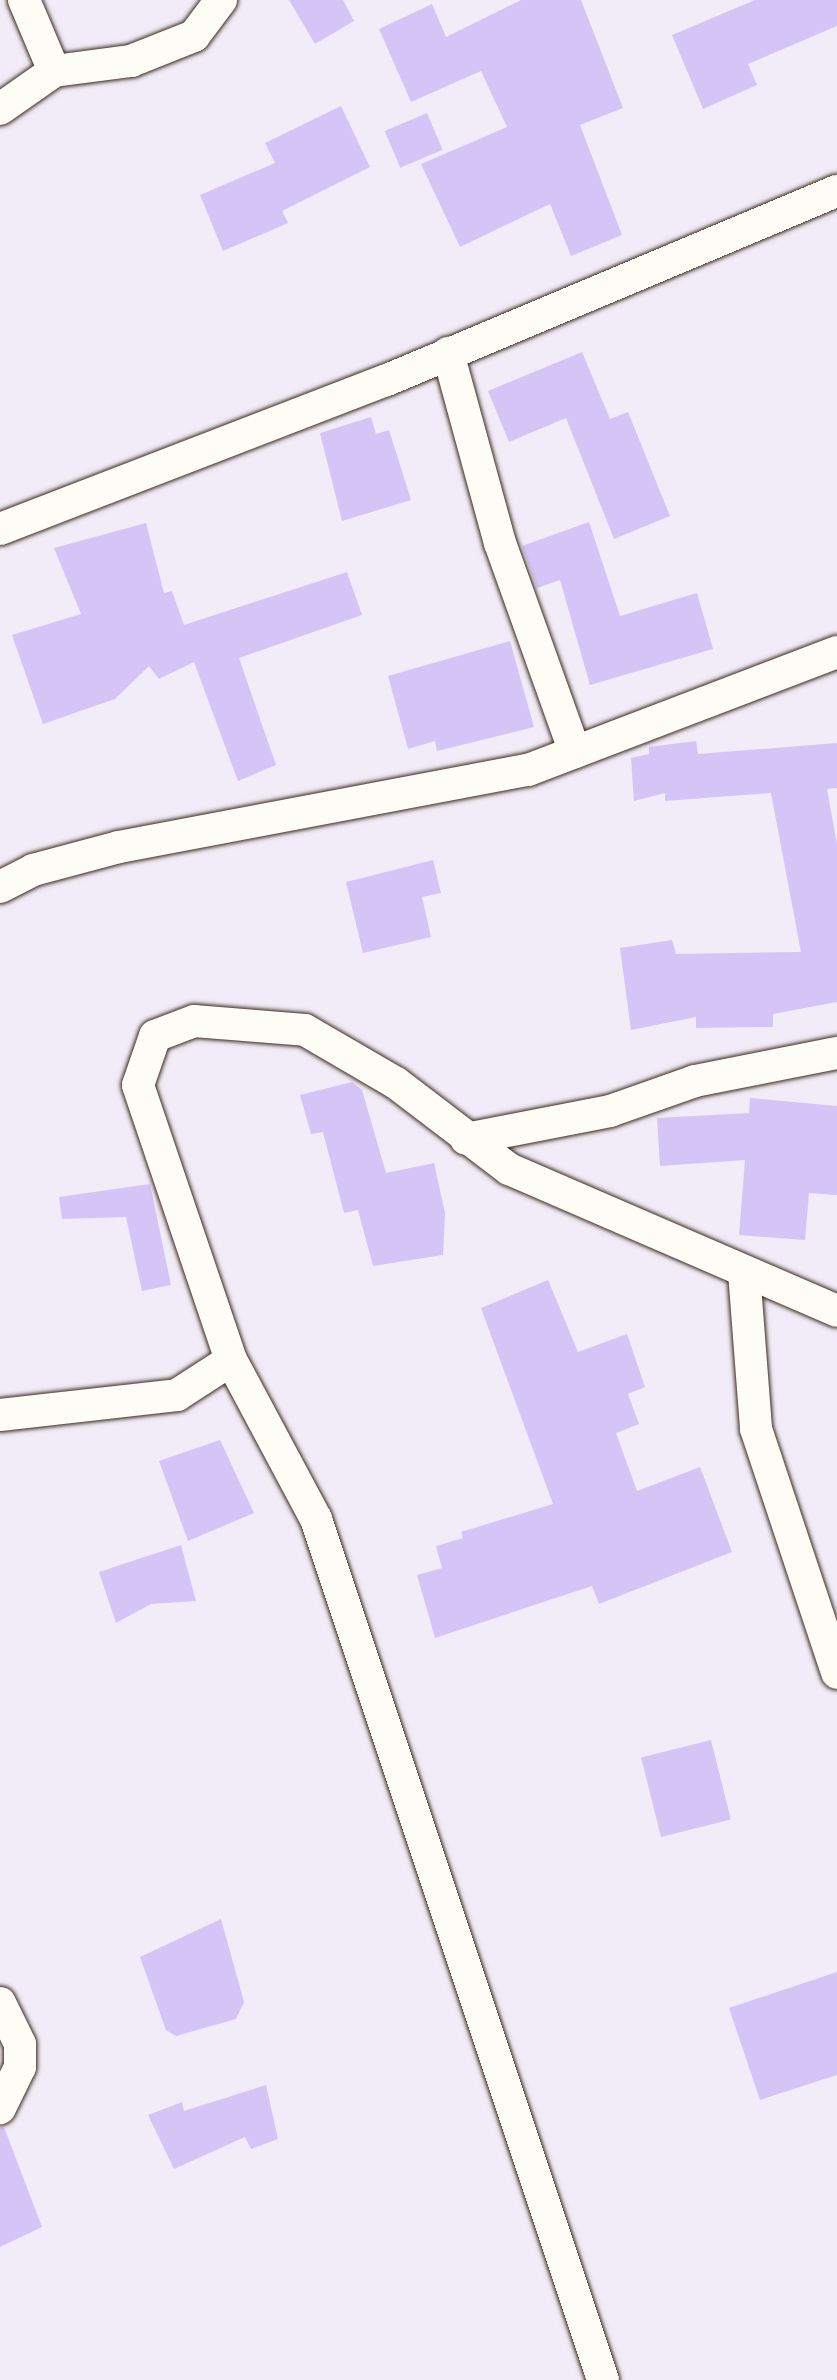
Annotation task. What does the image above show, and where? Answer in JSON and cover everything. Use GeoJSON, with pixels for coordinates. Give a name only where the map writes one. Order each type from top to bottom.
{"type":"FeatureCollection","features":[{"type":"Feature","properties":{"kind":"street"},"geometry":{"type":"LineString","coordinates":[[24,0],[54,71]]}},
{"type":"Feature","properties":{"kind":"street"},"geometry":{"type":"LineString","coordinates":[[0,109],[54,71],[131,61],[194,36],[222,0]]}},
{"type":"Feature","properties":{"kind":"street"},"geometry":{"type":"LineString","coordinates":[[0,529],[448,353],[837,192]]}},
{"type":"Feature","properties":{"kind":"street"},"geometry":{"type":"LineString","coordinates":[[448,353],[500,543],[575,752]]}},
{"type":"Feature","properties":{"kind":"street"},"geometry":{"type":"LineString","coordinates":[[0,887],[33,870],[119,847],[528,770],[837,652]]}},
{"type":"Feature","properties":{"kind":"street"},"geometry":{"type":"LineString","coordinates":[[603,2380],[316,1519],[231,1360],[138,1084],[155,1036],[194,1021],[304,1030],[396,1082],[466,1140],[550,1189],[837,1311]]}},
{"type":"Feature","properties":{"kind":"street"},"geometry":{"type":"LineString","coordinates":[[466,1140],[610,1111],[696,1081],[837,1053]]}},
{"type":"Feature","properties":{"kind":"street"},"geometry":{"type":"LineString","coordinates":[[744,1272],[756,1429],[837,1673]]}},
{"type":"Feature","properties":{"kind":"street"},"geometry":{"type":"LineString","coordinates":[[0,1415],[177,1395],[231,1360]]}},
{"type":"Feature","properties":{"kind":"street"},"geometry":{"type":"LineString","coordinates":[[0,2004],[20,2044],[20,2067],[0,2108]]}},
{"type":"Feature","properties":{"kind":"building"},"geometry":{"type":"Polygon","coordinates":[[[289,0],[343,0],[354,21],[315,44],[289,0]]]}},
{"type":"Feature","properties":{"kind":"building"},"geometry":{"type":"Polygon","coordinates":[[[521,0],[581,0],[623,108],[580,125],[622,235],[571,256],[550,204],[460,247],[421,164],[507,127],[481,71],[411,102],[379,29],[432,4],[446,37],[521,0]]]}},
{"type":"Feature","properties":{"kind":"building"},"geometry":{"type":"Polygon","coordinates":[[[755,0],[837,0],[837,26],[748,64],[757,85],[703,109],[672,35],[755,0]]]}},
{"type":"Feature","properties":{"kind":"building"},"geometry":{"type":"Polygon","coordinates":[[[341,106],[370,167],[282,211],[288,223],[223,251],[200,195],[275,163],[265,143],[341,106]]]}},
{"type":"Feature","properties":{"kind":"building"},"geometry":{"type":"Polygon","coordinates":[[[427,113],[443,150],[400,168],[385,131],[427,113]]]}},
{"type":"Feature","properties":{"kind":"building"},"geometry":{"type":"Polygon","coordinates":[[[582,352],[610,419],[628,412],[670,516],[614,539],[566,418],[509,442],[488,391],[582,352]]]}},
{"type":"Feature","properties":{"kind":"building"},"geometry":{"type":"Polygon","coordinates":[[[371,417],[376,434],[389,430],[411,500],[342,521],[320,433],[371,417]]]}},
{"type":"Feature","properties":{"kind":"building"},"geometry":{"type":"Polygon","coordinates":[[[589,522],[620,616],[697,593],[713,649],[590,685],[560,580],[537,588],[522,546],[589,522]]]}},
{"type":"Feature","properties":{"kind":"building"},"geometry":{"type":"Polygon","coordinates":[[[146,523],[164,593],[172,591],[184,625],[347,572],[362,615],[239,658],[276,765],[238,781],[194,662],[159,679],[149,666],[115,699],[43,724],[12,635],[81,614],[54,548],[146,523]]]}},
{"type":"Feature","properties":{"kind":"building"},"geometry":{"type":"Polygon","coordinates":[[[510,641],[534,727],[437,751],[435,741],[408,749],[388,676],[510,641]]]}},
{"type":"Feature","properties":{"kind":"building"},"geometry":{"type":"Polygon","coordinates":[[[696,741],[698,754],[837,743],[837,788],[827,789],[837,844],[837,1002],[773,1014],[773,1027],[696,1028],[696,1017],[631,1030],[620,948],[672,940],[676,954],[801,952],[771,793],[665,801],[665,793],[634,801],[631,758],[649,754],[649,747],[696,741]]]}},
{"type":"Feature","properties":{"kind":"building"},"geometry":{"type":"Polygon","coordinates":[[[433,860],[441,893],[422,897],[431,937],[363,953],[346,882],[433,860]]]}},
{"type":"Feature","properties":{"kind":"building"},"geometry":{"type":"Polygon","coordinates":[[[352,1082],[362,1090],[386,1173],[434,1163],[445,1213],[443,1255],[373,1266],[358,1210],[344,1213],[323,1132],[311,1134],[300,1095],[352,1082]]]}},
{"type":"Feature","properties":{"kind":"building"},"geometry":{"type":"Polygon","coordinates":[[[750,1098],[837,1106],[837,1195],[809,1193],[805,1240],[739,1235],[745,1160],[660,1166],[657,1118],[749,1113],[750,1098]]]}},
{"type":"Feature","properties":{"kind":"building"},"geometry":{"type":"Polygon","coordinates":[[[150,1184],[171,1285],[142,1291],[126,1217],[62,1219],[59,1197],[150,1184]]]}},
{"type":"Feature","properties":{"kind":"building"},"geometry":{"type":"Polygon","coordinates":[[[548,1280],[578,1352],[627,1334],[645,1387],[628,1394],[639,1424],[616,1433],[637,1491],[700,1467],[732,1552],[599,1604],[592,1586],[435,1638],[417,1575],[442,1568],[436,1546],[463,1538],[461,1532],[553,1504],[481,1308],[548,1280]]]}},
{"type":"Feature","properties":{"kind":"building"},"geometry":{"type":"Polygon","coordinates":[[[220,1440],[254,1513],[188,1541],[159,1461],[220,1440]]]}},
{"type":"Feature","properties":{"kind":"building"},"geometry":{"type":"Polygon","coordinates":[[[181,1545],[196,1601],[151,1604],[116,1623],[99,1572],[181,1545]]]}},
{"type":"Feature","properties":{"kind":"building"},"geometry":{"type":"Polygon","coordinates":[[[711,1740],[731,1820],[661,1837],[641,1757],[711,1740]]]}},
{"type":"Feature","properties":{"kind":"building"},"geometry":{"type":"Polygon","coordinates":[[[221,1919],[244,2002],[236,2019],[176,2036],[166,2030],[140,1957],[221,1919]]]}},
{"type":"Feature","properties":{"kind":"building"},"geometry":{"type":"Polygon","coordinates":[[[837,1972],[837,2075],[760,2100],[729,2008],[837,1972]]]}},
{"type":"Feature","properties":{"kind":"building"},"geometry":{"type":"Polygon","coordinates":[[[266,2085],[278,2139],[251,2149],[245,2137],[174,2169],[148,2115],[182,2102],[184,2111],[266,2085]]]}},
{"type":"Feature","properties":{"kind":"building"},"geometry":{"type":"Polygon","coordinates":[[[4,2127],[42,2227],[0,2247],[0,2128],[4,2127]]]}}]}
